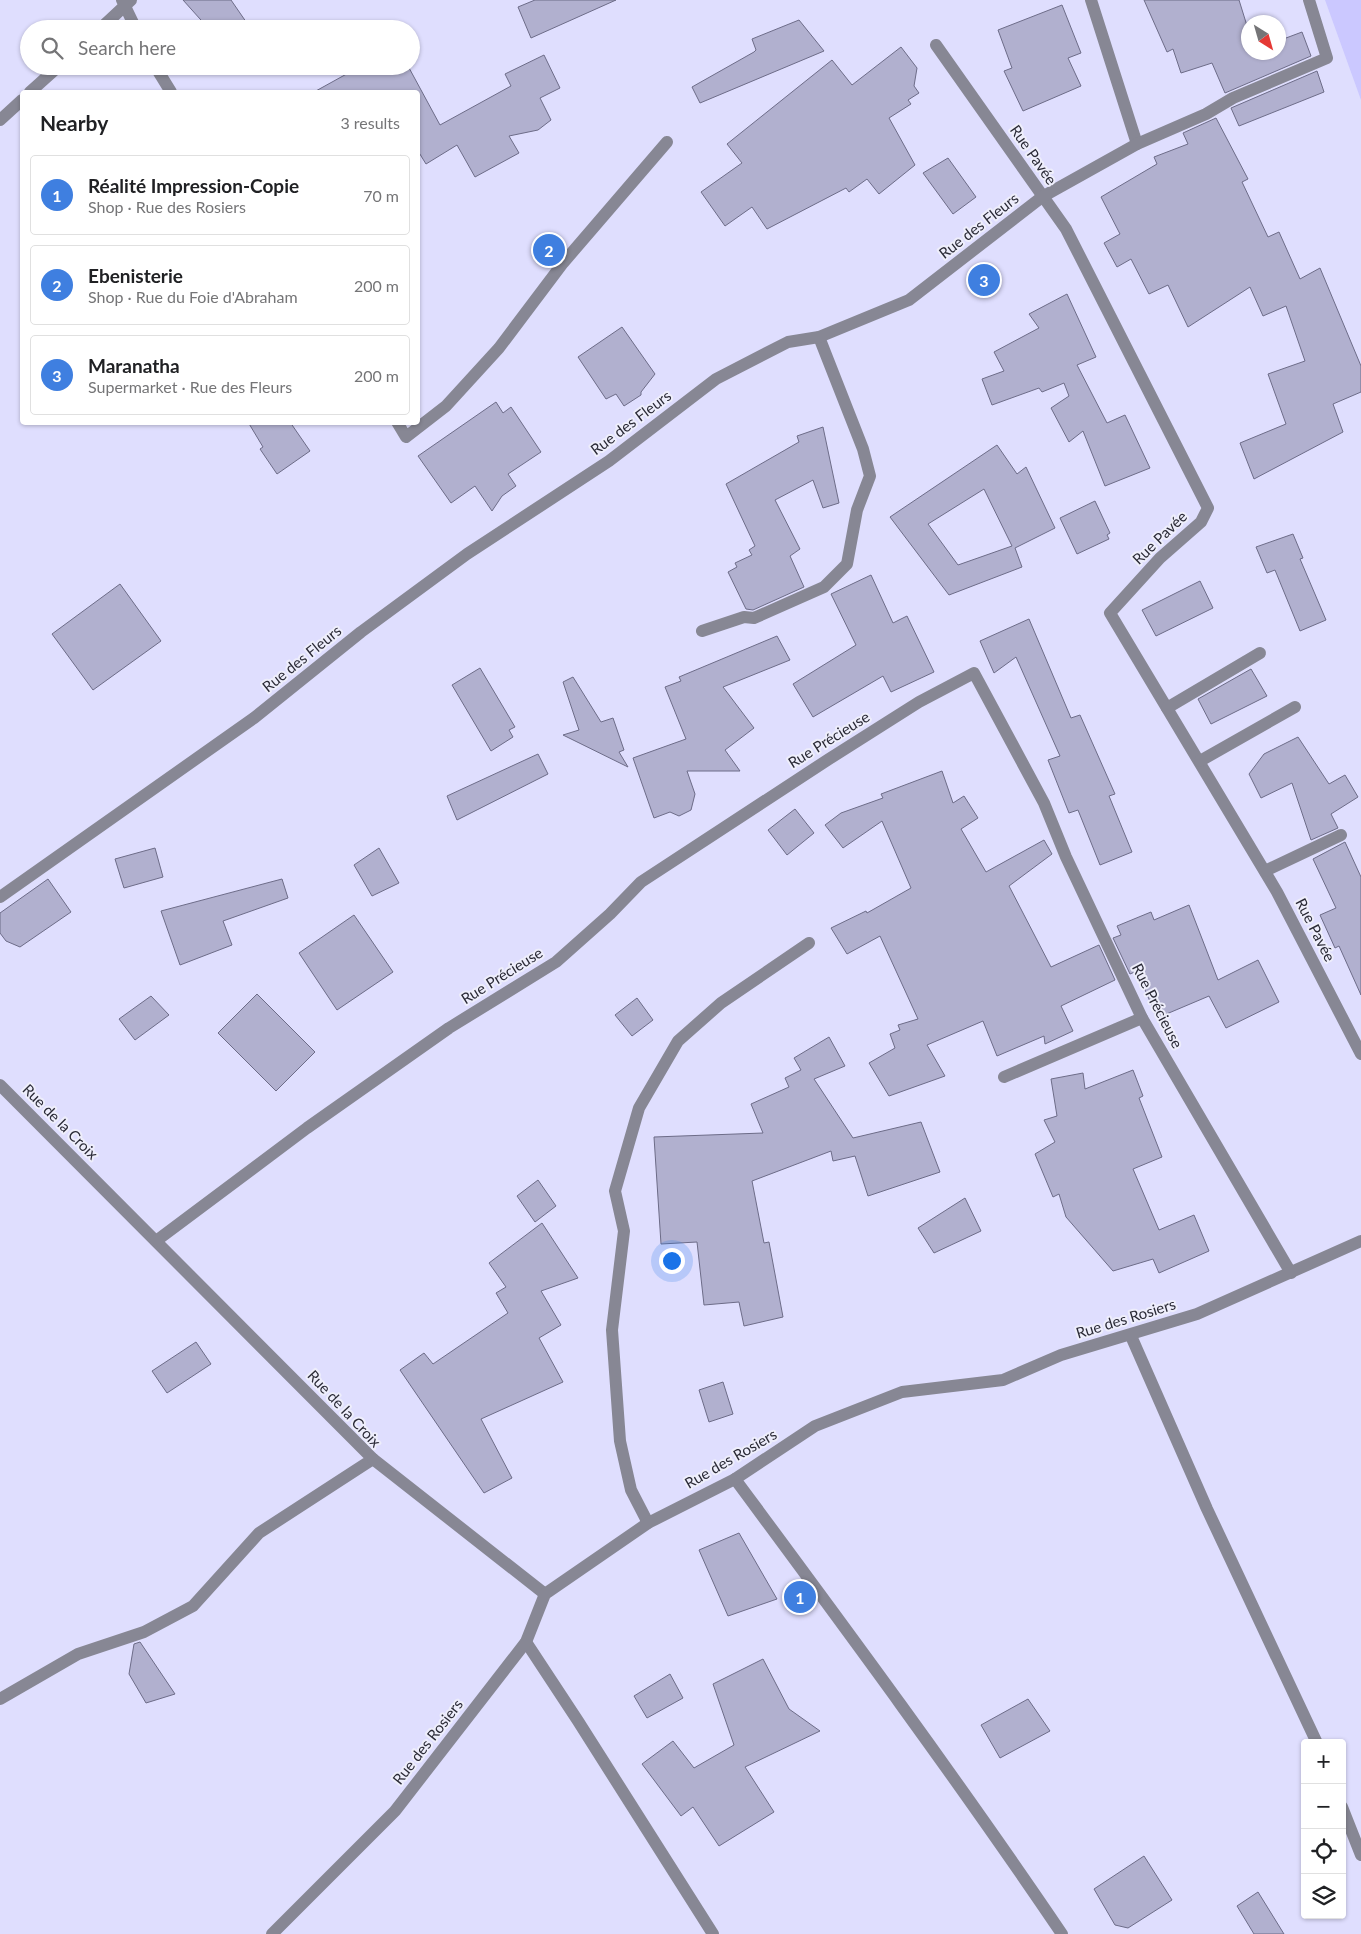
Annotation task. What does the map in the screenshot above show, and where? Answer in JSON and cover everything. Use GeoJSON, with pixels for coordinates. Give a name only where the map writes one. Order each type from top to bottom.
{"type":"FeatureCollection","features":[{"type":"Feature","properties":{"kind":"street"},"geometry":{"type":"LineString","coordinates":[[1091,0],[1137,144]]}},
{"type":"Feature","properties":{"kind":"street","name":"Rue des Fleurs"},"geometry":{"type":"LineString","coordinates":[[0,896],[254,718],[361,632],[467,554],[609,461],[716,379],[788,342],[819,337],[909,300],[1042,197],[1137,144],[1206,114],[1233,98],[1327,58],[1309,0]]}},
{"type":"Feature","properties":{"kind":"street"},"geometry":{"type":"LineString","coordinates":[[109,20],[126,2],[133,20]]}},
{"type":"Feature","properties":{"kind":"street","name":"Rue Pavée"},"geometry":{"type":"LineString","coordinates":[[936,45],[1066,229],[1208,508],[1201,522],[1160,558],[1110,613],[1265,871],[1361,1054]]}},
{"type":"Feature","properties":{"kind":"street"},"geometry":{"type":"LineString","coordinates":[[32,90],[49,75]]}},
{"type":"Feature","properties":{"kind":"street"},"geometry":{"type":"LineString","coordinates":[[161,75],[170,90]]}},
{"type":"Feature","properties":{"kind":"street"},"geometry":{"type":"LineString","coordinates":[[0,120],[20,102]]}},
{"type":"Feature","properties":{"kind":"street"},"geometry":{"type":"LineString","coordinates":[[399,425],[406,437],[446,406],[499,348],[563,263],[667,142]]}},
{"type":"Feature","properties":{"kind":"street"},"geometry":{"type":"LineString","coordinates":[[702,632],[744,617],[754,618],[824,587],[847,564],[857,510],[870,476],[863,449],[819,337]]}},
{"type":"Feature","properties":{"kind":"street"},"geometry":{"type":"LineString","coordinates":[[1166,708],[1260,654]]}},
{"type":"Feature","properties":{"kind":"street","name":"Rue Précieuse"},"geometry":{"type":"LineString","coordinates":[[156,1241],[307,1128],[441,1034],[556,962],[610,914],[641,882],[919,702],[974,673],[1044,803],[1066,857],[1142,1018],[1291,1273]]}},
{"type":"Feature","properties":{"kind":"street"},"geometry":{"type":"LineString","coordinates":[[1200,761],[1294,707]]}},
{"type":"Feature","properties":{"kind":"street"},"geometry":{"type":"LineString","coordinates":[[1265,871],[1342,835]]}},
{"type":"Feature","properties":{"kind":"street"},"geometry":{"type":"LineString","coordinates":[[648,1523],[631,1490],[620,1441],[612,1330],[624,1231],[615,1191],[640,1108],[678,1041],[721,1003],[809,943]]}},
{"type":"Feature","properties":{"kind":"street"},"geometry":{"type":"LineString","coordinates":[[1004,1077],[1142,1018]]}},
{"type":"Feature","properties":{"kind":"street","name":"Rue de la Croix"},"geometry":{"type":"LineString","coordinates":[[0,1085],[373,1459],[259,1534],[193,1606],[144,1632],[78,1654],[0,1700]]}},
{"type":"Feature","properties":{"kind":"street","name":"Rue des Rosiers"},"geometry":{"type":"LineString","coordinates":[[272,1934],[395,1812],[526,1642],[545,1594],[648,1523],[735,1479],[815,1426],[902,1392],[1003,1380],[1061,1355],[1131,1336],[1197,1314],[1361,1241]]}},
{"type":"Feature","properties":{"kind":"street"},"geometry":{"type":"LineString","coordinates":[[1131,1336],[1207,1510],[1315,1739]]}},
{"type":"Feature","properties":{"kind":"street"},"geometry":{"type":"LineString","coordinates":[[373,1459],[545,1594]]}},
{"type":"Feature","properties":{"kind":"street"},"geometry":{"type":"LineString","coordinates":[[735,1479],[948,1769],[1062,1934]]}},
{"type":"Feature","properties":{"kind":"street"},"geometry":{"type":"LineString","coordinates":[[526,1642],[712,1934]]}},
{"type":"Feature","properties":{"kind":"street"},"geometry":{"type":"LineString","coordinates":[[1346,1817],[1361,1854]]}},
{"type":"Feature","properties":{"kind":"shaded area"},"geometry":{"type":"Polygon","coordinates":[[[1325,0],[1361,0],[1361,100],[1325,0]]]}},
{"type":"Feature","properties":{"kind":"building"},"geometry":{"type":"Polygon","coordinates":[[[183,0],[231,0],[245,20],[201,20],[183,0]]]}},
{"type":"Feature","properties":{"kind":"building"},"geometry":{"type":"Polygon","coordinates":[[[535,0],[616,0],[531,38],[518,7],[535,0]]]}},
{"type":"Feature","properties":{"kind":"building"},"geometry":{"type":"Polygon","coordinates":[[[1144,0],[1239,0],[1244,15],[1241,15],[1241,60],[1286,60],[1286,38],[1302,32],[1311,56],[1225,93],[1212,63],[1181,73],[1173,49],[1167,52],[1144,0]]]}},
{"type":"Feature","properties":{"kind":"building"},"geometry":{"type":"Polygon","coordinates":[[[1062,5],[1081,53],[1068,58],[1081,86],[1023,111],[1004,71],[1012,68],[998,30],[1062,5]]]}},
{"type":"Feature","properties":{"kind":"building"},"geometry":{"type":"Polygon","coordinates":[[[799,20],[824,51],[700,103],[692,87],[754,52],[756,50],[752,39],[799,20]]]}},
{"type":"Feature","properties":{"kind":"building"},"geometry":{"type":"Polygon","coordinates":[[[901,47],[917,68],[914,86],[919,93],[908,100],[911,104],[889,118],[915,165],[879,194],[867,179],[849,192],[846,188],[767,229],[752,207],[725,226],[701,192],[742,163],[727,144],[832,60],[852,85],[901,47]]]}},
{"type":"Feature","properties":{"kind":"building"},"geometry":{"type":"Polygon","coordinates":[[[544,55],[560,88],[540,98],[551,120],[538,130],[509,136],[519,153],[475,177],[457,145],[426,164],[420,154],[420,90],[318,90],[345,75],[413,75],[440,125],[511,86],[505,74],[544,55]]]}},
{"type":"Feature","properties":{"kind":"building"},"geometry":{"type":"Polygon","coordinates":[[[1317,71],[1324,92],[1239,126],[1231,108],[1317,71]]]}},
{"type":"Feature","properties":{"kind":"building"},"geometry":{"type":"Polygon","coordinates":[[[1216,118],[1248,179],[1242,182],[1268,237],[1279,232],[1300,279],[1320,268],[1361,366],[1361,392],[1333,404],[1343,432],[1254,479],[1240,443],[1286,424],[1268,374],[1305,361],[1286,306],[1263,316],[1250,287],[1188,327],[1168,285],[1149,294],[1131,259],[1117,267],[1104,243],[1120,234],[1101,197],[1157,164],[1154,157],[1188,144],[1183,133],[1216,118]]]}},
{"type":"Feature","properties":{"kind":"building"},"geometry":{"type":"Polygon","coordinates":[[[948,158],[976,197],[953,214],[923,173],[948,158]]]}},
{"type":"Feature","properties":{"kind":"building"},"geometry":{"type":"Polygon","coordinates":[[[1067,294],[1096,357],[1077,365],[1107,423],[1125,415],[1150,468],[1105,486],[1083,431],[1069,442],[1051,408],[1069,396],[1064,383],[1042,392],[1039,388],[992,405],[982,379],[1004,371],[994,352],[1039,328],[1029,314],[1067,294]]]}},
{"type":"Feature","properties":{"kind":"building"},"geometry":{"type":"Polygon","coordinates":[[[622,327],[655,374],[641,392],[641,395],[624,406],[616,394],[606,399],[578,357],[622,327]]]}},
{"type":"Feature","properties":{"kind":"building"},"geometry":{"type":"Polygon","coordinates":[[[496,402],[503,413],[511,407],[541,452],[508,474],[516,486],[502,496],[492,511],[475,486],[451,503],[418,456],[496,402]]]}},
{"type":"Feature","properties":{"kind":"building"},"geometry":{"type":"Polygon","coordinates":[[[250,425],[292,425],[310,451],[277,474],[260,449],[263,447],[250,425]]]}},
{"type":"Feature","properties":{"kind":"building"},"geometry":{"type":"Polygon","coordinates":[[[823,427],[839,503],[823,508],[813,480],[775,500],[800,549],[790,556],[804,587],[753,610],[746,609],[728,572],[737,567],[735,563],[752,555],[749,550],[755,546],[726,484],[799,442],[797,436],[823,427]]]}},
{"type":"Feature","properties":{"kind":"building"},"geometry":{"type":"Polygon","coordinates":[[[997,445],[1017,474],[1026,467],[1055,528],[1015,548],[1022,567],[949,595],[890,517],[997,445]],[[984,489],[928,524],[958,565],[1012,546],[984,489]]]}},
{"type":"Feature","properties":{"kind":"building"},"geometry":{"type":"Polygon","coordinates":[[[1095,501],[1110,533],[1107,535],[1109,539],[1077,554],[1060,518],[1095,501]]]}},
{"type":"Feature","properties":{"kind":"building"},"geometry":{"type":"Polygon","coordinates":[[[1293,534],[1303,558],[1300,559],[1326,620],[1300,631],[1275,570],[1267,573],[1256,547],[1293,534]]]}},
{"type":"Feature","properties":{"kind":"building"},"geometry":{"type":"Polygon","coordinates":[[[871,575],[893,623],[907,616],[934,672],[891,692],[883,676],[813,717],[793,684],[856,645],[831,594],[871,575]]]}},
{"type":"Feature","properties":{"kind":"building"},"geometry":{"type":"Polygon","coordinates":[[[1200,581],[1213,608],[1156,636],[1142,610],[1200,581]]]}},
{"type":"Feature","properties":{"kind":"building"},"geometry":{"type":"Polygon","coordinates":[[[120,584],[161,641],[93,690],[52,634],[120,584]]]}},
{"type":"Feature","properties":{"kind":"building"},"geometry":{"type":"Polygon","coordinates":[[[1029,619],[1071,718],[1080,715],[1115,794],[1109,796],[1132,852],[1100,865],[1078,810],[1069,813],[1048,760],[1060,756],[1016,657],[994,673],[980,641],[1029,619]]]}},
{"type":"Feature","properties":{"kind":"building"},"geometry":{"type":"Polygon","coordinates":[[[777,636],[790,660],[723,687],[754,728],[725,750],[740,771],[687,771],[695,794],[691,810],[679,816],[670,812],[654,818],[633,758],[686,739],[665,687],[681,681],[679,677],[777,636]]]}},
{"type":"Feature","properties":{"kind":"building"},"geometry":{"type":"Polygon","coordinates":[[[480,668],[515,727],[509,730],[513,737],[491,751],[452,685],[480,668]]]}},
{"type":"Feature","properties":{"kind":"building"},"geometry":{"type":"Polygon","coordinates":[[[1251,669],[1267,696],[1211,724],[1198,699],[1251,669]]]}},
{"type":"Feature","properties":{"kind":"building"},"geometry":{"type":"Polygon","coordinates":[[[573,677],[601,722],[613,718],[624,750],[619,752],[628,767],[563,735],[579,730],[563,682],[573,677]]]}},
{"type":"Feature","properties":{"kind":"building"},"geometry":{"type":"Polygon","coordinates":[[[1298,737],[1329,784],[1345,775],[1358,797],[1331,814],[1338,828],[1311,840],[1292,783],[1261,798],[1249,774],[1264,754],[1298,737]]]}},
{"type":"Feature","properties":{"kind":"building"},"geometry":{"type":"Polygon","coordinates":[[[538,754],[548,774],[457,820],[447,796],[538,754]]]}},
{"type":"Feature","properties":{"kind":"building"},"geometry":{"type":"Polygon","coordinates":[[[942,771],[953,803],[964,796],[978,818],[961,829],[986,872],[1044,840],[1052,854],[1009,886],[1051,967],[1099,945],[1115,980],[1061,1006],[1073,1031],[1045,1044],[1044,1036],[997,1056],[983,1021],[927,1045],[945,1076],[889,1096],[869,1063],[895,1048],[890,1034],[900,1030],[898,1025],[918,1019],[880,936],[847,954],[831,928],[866,911],[867,913],[911,888],[882,821],[843,848],[825,825],[841,813],[883,798],[881,794],[942,771]]]}},
{"type":"Feature","properties":{"kind":"building"},"geometry":{"type":"Polygon","coordinates":[[[795,809],[814,833],[787,855],[768,830],[795,809]]]}},
{"type":"Feature","properties":{"kind":"building"},"geometry":{"type":"Polygon","coordinates":[[[1345,842],[1361,877],[1361,995],[1339,946],[1335,948],[1320,915],[1336,908],[1313,859],[1345,842]]]}},
{"type":"Feature","properties":{"kind":"building"},"geometry":{"type":"Polygon","coordinates":[[[155,848],[163,877],[124,888],[115,859],[155,848]]]}},
{"type":"Feature","properties":{"kind":"building"},"geometry":{"type":"Polygon","coordinates":[[[379,848],[399,883],[372,896],[354,865],[379,848]]]}},
{"type":"Feature","properties":{"kind":"building"},"geometry":{"type":"Polygon","coordinates":[[[48,879],[71,912],[20,947],[6,941],[0,933],[0,913],[48,879]]]}},
{"type":"Feature","properties":{"kind":"building"},"geometry":{"type":"Polygon","coordinates":[[[282,879],[288,898],[223,921],[232,945],[180,965],[161,911],[282,879]]]}},
{"type":"Feature","properties":{"kind":"building"},"geometry":{"type":"Polygon","coordinates":[[[1189,905],[1218,980],[1258,960],[1279,1002],[1226,1028],[1209,996],[1157,1018],[1137,971],[1130,974],[1113,938],[1121,935],[1117,926],[1151,912],[1154,920],[1189,905]]]}},
{"type":"Feature","properties":{"kind":"building"},"geometry":{"type":"Polygon","coordinates":[[[354,915],[393,972],[337,1010],[299,953],[354,915]]]}},
{"type":"Feature","properties":{"kind":"building"},"geometry":{"type":"Polygon","coordinates":[[[257,994],[315,1052],[276,1091],[218,1033],[257,994]]]}},
{"type":"Feature","properties":{"kind":"building"},"geometry":{"type":"Polygon","coordinates":[[[151,996],[169,1015],[135,1040],[119,1019],[151,996]]]}},
{"type":"Feature","properties":{"kind":"building"},"geometry":{"type":"Polygon","coordinates":[[[637,998],[653,1020],[632,1036],[615,1015],[637,998]]]}},
{"type":"Feature","properties":{"kind":"building"},"geometry":{"type":"Polygon","coordinates":[[[829,1037],[845,1066],[814,1079],[853,1138],[921,1122],[940,1172],[868,1196],[855,1156],[833,1161],[831,1151],[752,1181],[764,1243],[769,1242],[783,1317],[744,1326],[739,1302],[704,1305],[697,1242],[661,1244],[654,1137],[763,1133],[751,1104],[789,1087],[785,1078],[801,1070],[794,1058],[829,1037]]]}},
{"type":"Feature","properties":{"kind":"building"},"geometry":{"type":"Polygon","coordinates":[[[1133,1070],[1143,1096],[1139,1098],[1162,1157],[1133,1169],[1159,1230],[1194,1215],[1209,1251],[1159,1273],[1153,1259],[1113,1271],[1066,1217],[1059,1194],[1053,1197],[1035,1154],[1055,1142],[1044,1120],[1057,1116],[1051,1079],[1083,1073],[1085,1089],[1133,1070]]]}},
{"type":"Feature","properties":{"kind":"building"},"geometry":{"type":"Polygon","coordinates":[[[538,1180],[556,1206],[535,1222],[517,1196],[538,1180]]]}},
{"type":"Feature","properties":{"kind":"building"},"geometry":{"type":"Polygon","coordinates":[[[965,1198],[981,1231],[934,1253],[918,1228],[965,1198]]]}},
{"type":"Feature","properties":{"kind":"building"},"geometry":{"type":"Polygon","coordinates":[[[542,1223],[578,1278],[541,1291],[561,1325],[539,1338],[563,1382],[481,1419],[512,1478],[484,1493],[400,1370],[424,1353],[433,1364],[508,1313],[496,1293],[506,1287],[489,1263],[542,1223]]]}},
{"type":"Feature","properties":{"kind":"building"},"geometry":{"type":"Polygon","coordinates":[[[196,1342],[211,1364],[167,1393],[152,1371],[196,1342]]]}},
{"type":"Feature","properties":{"kind":"building"},"geometry":{"type":"Polygon","coordinates":[[[723,1382],[733,1414],[709,1422],[699,1390],[723,1382]]]}},
{"type":"Feature","properties":{"kind":"building"},"geometry":{"type":"Polygon","coordinates":[[[739,1533],[777,1599],[728,1616],[699,1550],[739,1533]]]}},
{"type":"Feature","properties":{"kind":"building"},"geometry":{"type":"Polygon","coordinates":[[[140,1642],[175,1694],[146,1703],[129,1674],[134,1644],[140,1642]]]}},
{"type":"Feature","properties":{"kind":"building"},"geometry":{"type":"Polygon","coordinates":[[[763,1659],[789,1709],[820,1731],[745,1767],[774,1812],[719,1846],[693,1807],[681,1816],[642,1764],[673,1741],[694,1768],[734,1745],[713,1684],[763,1659]]]}},
{"type":"Feature","properties":{"kind":"building"},"geometry":{"type":"Polygon","coordinates":[[[670,1674],[683,1698],[647,1718],[634,1696],[670,1674]]]}},
{"type":"Feature","properties":{"kind":"building"},"geometry":{"type":"Polygon","coordinates":[[[1028,1699],[1050,1731],[1000,1758],[981,1725],[1028,1699]]]}},
{"type":"Feature","properties":{"kind":"building"},"geometry":{"type":"Polygon","coordinates":[[[1144,1856],[1172,1900],[1128,1928],[1115,1925],[1094,1889],[1144,1856]]]}},
{"type":"Feature","properties":{"kind":"building"},"geometry":{"type":"Polygon","coordinates":[[[1258,1892],[1284,1934],[1254,1934],[1237,1906],[1258,1892]]]}},
{"type":"Feature","properties":{"kind":"place","name":"Ebenisterie"},"geometry":{"type":"Point","coordinates":[549,250]}},
{"type":"Feature","properties":{"kind":"place","name":"Maranatha"},"geometry":{"type":"Point","coordinates":[984,280]}},
{"type":"Feature","properties":{"kind":"place","name":"Réalité Impression-Copie"},"geometry":{"type":"Point","coordinates":[800,1597]}}]}
